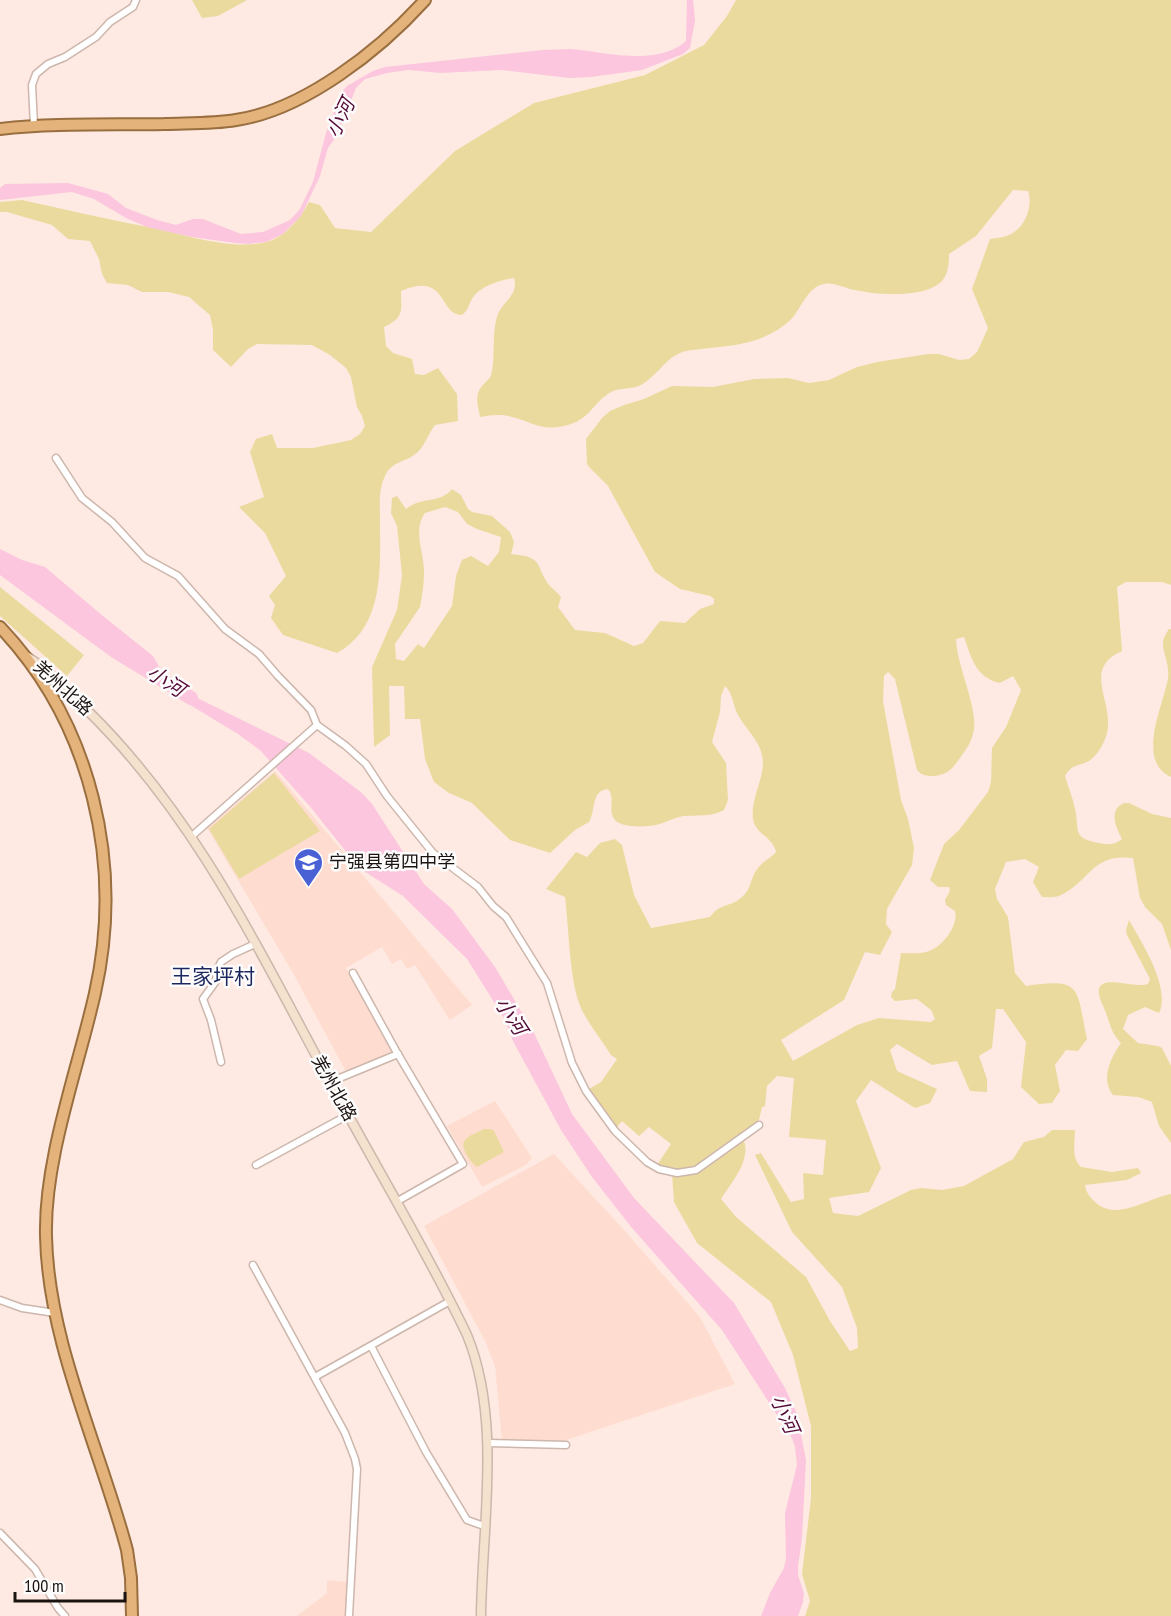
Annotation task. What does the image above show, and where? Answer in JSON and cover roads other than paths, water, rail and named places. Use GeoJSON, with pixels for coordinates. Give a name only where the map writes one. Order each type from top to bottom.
{"type":"FeatureCollection","features":[{"type":"Feature","properties":{"kind":"highway"},"geometry":{"type":"LineString","coordinates":[[0,129],[207,123],[265,114],[303,97],[336,76],[392,33],[425,0]]}},
{"type":"Feature","properties":{"kind":"highway"},"geometry":{"type":"LineString","coordinates":[[0,627],[51,692],[81,760],[97,816],[102,846],[106,888],[102,956],[55,1158],[47,1204],[47,1266],[64,1350],[123,1536],[131,1578],[132,1616]]}},
{"type":"Feature","properties":{"kind":"main road","name":"羌州北路"},"geometry":{"type":"LineString","coordinates":[[22,653],[44,667],[117,738],[192,836],[255,944],[468,1335],[479,1367],[487,1443],[479,1616]]}},
{"type":"Feature","properties":{"kind":"street"},"geometry":{"type":"LineString","coordinates":[[34,127],[32,85],[41,69],[96,37],[110,22],[133,7],[136,0]]}},
{"type":"Feature","properties":{"kind":"street"},"geometry":{"type":"LineString","coordinates":[[56,458],[82,498],[112,522],[145,558],[178,576],[225,629],[259,654],[311,710],[314,727],[346,746],[366,764],[387,796],[433,853],[478,887],[493,906],[506,917],[547,983],[572,1063],[586,1091],[615,1131],[647,1162],[659,1169],[677,1173],[696,1170],[759,1125]]}},
{"type":"Feature","properties":{"kind":"street"},"geometry":{"type":"LineString","coordinates":[[192,836],[314,727]]}},
{"type":"Feature","properties":{"kind":"street"},"geometry":{"type":"LineString","coordinates":[[220,1062],[211,1020],[202,999],[216,981],[221,962],[255,944]]}},
{"type":"Feature","properties":{"kind":"street"},"geometry":{"type":"LineString","coordinates":[[353,974],[463,1164],[396,1202]]}},
{"type":"Feature","properties":{"kind":"street"},"geometry":{"type":"LineString","coordinates":[[330,1082],[398,1054]]}},
{"type":"Feature","properties":{"kind":"street"},"geometry":{"type":"LineString","coordinates":[[256,1165],[348,1115]]}},
{"type":"Feature","properties":{"kind":"street"},"geometry":{"type":"LineString","coordinates":[[253,1265],[351,1447],[357,1469],[349,1616]]}},
{"type":"Feature","properties":{"kind":"street"},"geometry":{"type":"LineString","coordinates":[[0,1300],[22,1308],[55,1313]]}},
{"type":"Feature","properties":{"kind":"street"},"geometry":{"type":"LineString","coordinates":[[315,1377],[450,1301]]}},
{"type":"Feature","properties":{"kind":"street"},"geometry":{"type":"LineString","coordinates":[[371,1346],[426,1452],[467,1520],[484,1526]]}},
{"type":"Feature","properties":{"kind":"street"},"geometry":{"type":"LineString","coordinates":[[487,1443],[566,1445]]}},
{"type":"Feature","properties":{"kind":"street"},"geometry":{"type":"LineString","coordinates":[[0,1533],[35,1569],[65,1616]]}},
{"type":"Feature","properties":{"kind":"water"},"geometry":{"type":"Polygon","coordinates":[[[687,0],[693,0],[695,21],[690,48],[683,54],[642,70],[569,78],[502,70],[441,73],[409,70],[365,79],[356,88],[338,134],[328,148],[320,176],[301,216],[283,234],[266,242],[235,243],[147,227],[126,218],[94,199],[72,192],[0,200],[0,188],[5,184],[68,183],[108,194],[126,208],[176,225],[193,219],[203,219],[241,234],[263,232],[290,220],[300,209],[313,182],[326,133],[341,93],[347,86],[373,71],[385,67],[543,50],[571,49],[631,56],[661,54],[686,41],[687,0]]]}},
{"type":"Feature","properties":{"kind":"water"},"geometry":{"type":"Polygon","coordinates":[[[0,549],[22,560],[45,567],[153,656],[169,684],[309,753],[362,793],[372,804],[424,884],[452,909],[495,967],[534,1033],[572,1114],[634,1198],[734,1303],[785,1388],[797,1414],[806,1460],[802,1538],[798,1566],[798,1575],[804,1593],[798,1616],[761,1616],[786,1559],[785,1513],[797,1465],[792,1438],[722,1330],[632,1228],[592,1177],[561,1130],[513,1041],[504,1018],[467,959],[403,896],[359,868],[312,809],[261,751],[238,734],[111,657],[0,575],[0,549]]]}},
{"type":"Feature","properties":{"kind":"waterway","name":"小河"},"geometry":{"type":"LineString","coordinates":[[152,673],[191,698]]}},
{"type":"Feature","properties":{"kind":"place","name":"宁强县第四中学"},"geometry":{"type":"Point","coordinates":[308,888]}},
{"type":"Feature","properties":{"kind":"district","name":"王家坪村"},"geometry":{"type":"Point","coordinates":[213,977]}}]}
